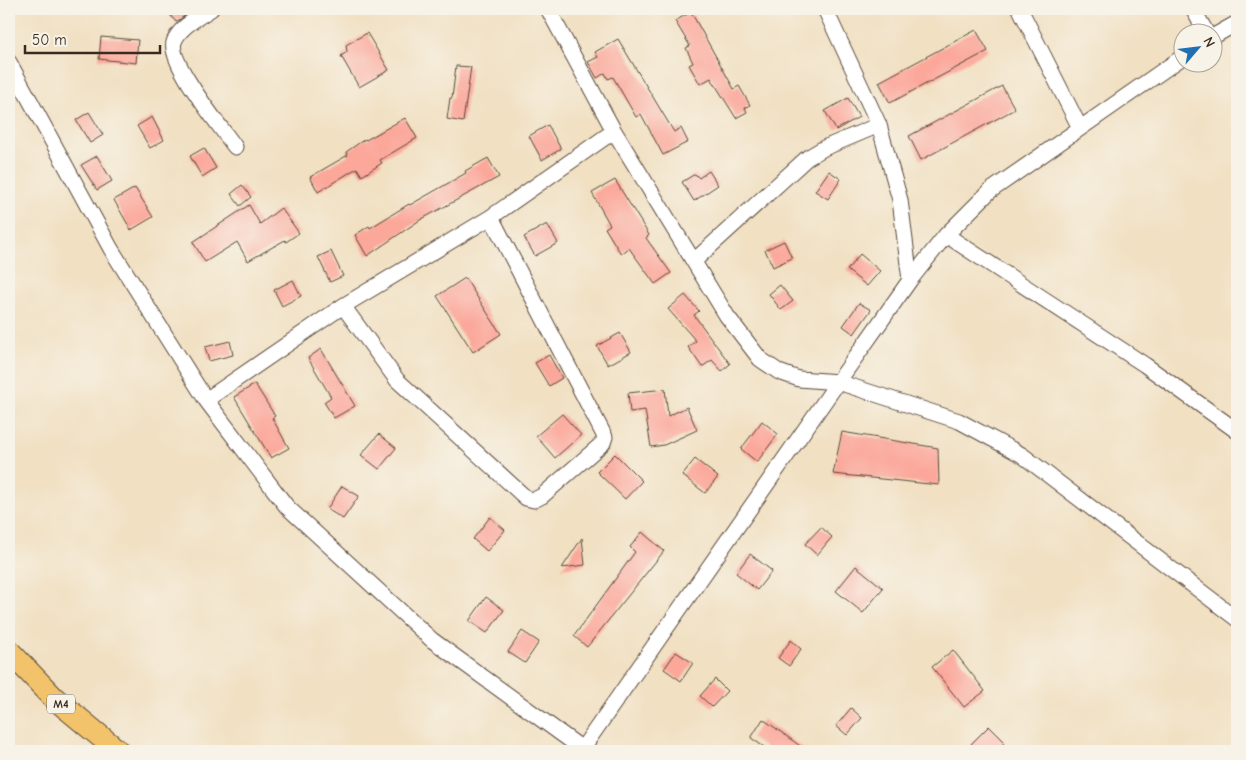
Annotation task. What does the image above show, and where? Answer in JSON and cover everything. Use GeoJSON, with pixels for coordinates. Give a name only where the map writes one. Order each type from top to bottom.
{"type":"FeatureCollection","features":[{"type":"Feature","properties":{"kind":"main road","name":"M4"},"geometry":{"type":"LineString","coordinates":[[9,651],[54,698],[118,751]]}},
{"type":"Feature","properties":{"kind":"street"},"geometry":{"type":"LineString","coordinates":[[211,9],[177,36],[174,43],[174,53],[180,70],[235,147]]}},
{"type":"Feature","properties":{"kind":"street"},"geometry":{"type":"LineString","coordinates":[[824,9],[879,125],[900,200],[910,280]]}},
{"type":"Feature","properties":{"kind":"street"},"geometry":{"type":"LineString","coordinates":[[1020,9],[1080,128]]}},
{"type":"Feature","properties":{"kind":"street"},"geometry":{"type":"LineString","coordinates":[[1193,9],[1200,22]]}},
{"type":"Feature","properties":{"kind":"street"},"geometry":{"type":"LineString","coordinates":[[554,11],[614,131],[727,316],[760,359],[779,372],[799,379],[838,382],[959,421],[1022,456],[1237,620]]}},
{"type":"Feature","properties":{"kind":"street"},"geometry":{"type":"LineString","coordinates":[[1224,30],[1237,23]]}},
{"type":"Feature","properties":{"kind":"street"},"geometry":{"type":"LineString","coordinates":[[9,62],[111,249],[206,400],[288,507],[432,640],[584,750],[838,382],[910,280],[946,236],[990,191],[1174,63]]}},
{"type":"Feature","properties":{"kind":"street"},"geometry":{"type":"LineString","coordinates":[[694,261],[807,158],[824,148],[879,125]]}},
{"type":"Feature","properties":{"kind":"street"},"geometry":{"type":"LineString","coordinates":[[206,400],[343,306],[491,217],[614,131]]}},
{"type":"Feature","properties":{"kind":"street"},"geometry":{"type":"LineString","coordinates":[[343,306],[397,380],[526,498],[534,500],[542,496],[603,443],[604,431],[491,217]]}},
{"type":"Feature","properties":{"kind":"street"},"geometry":{"type":"LineString","coordinates":[[946,236],[1145,365],[1237,431]]}},
{"type":"Feature","properties":{"kind":"building"},"geometry":{"type":"Polygon","coordinates":[[[165,9],[194,9],[176,22],[165,9]]]}},
{"type":"Feature","properties":{"kind":"building"},"geometry":{"type":"Polygon","coordinates":[[[691,12],[734,89],[739,86],[750,105],[745,108],[747,112],[736,118],[711,78],[700,84],[689,65],[693,63],[686,48],[690,46],[675,21],[691,12]]]}},
{"type":"Feature","properties":{"kind":"building"},"geometry":{"type":"Polygon","coordinates":[[[976,30],[988,51],[890,103],[879,82],[976,30]]]}},
{"type":"Feature","properties":{"kind":"building"},"geometry":{"type":"Polygon","coordinates":[[[367,33],[389,70],[359,87],[341,56],[347,52],[346,45],[367,33]]]}},
{"type":"Feature","properties":{"kind":"building"},"geometry":{"type":"Polygon","coordinates":[[[101,37],[138,40],[136,63],[99,59],[101,37]]]}},
{"type":"Feature","properties":{"kind":"building"},"geometry":{"type":"Polygon","coordinates":[[[618,39],[674,132],[681,128],[688,142],[663,155],[641,114],[636,117],[613,77],[608,79],[605,73],[597,78],[588,62],[598,57],[595,52],[618,39]]]}},
{"type":"Feature","properties":{"kind":"building"},"geometry":{"type":"Polygon","coordinates":[[[456,66],[471,67],[463,122],[447,119],[456,66]]]}},
{"type":"Feature","properties":{"kind":"building"},"geometry":{"type":"Polygon","coordinates":[[[1002,86],[1015,109],[921,160],[909,136],[1002,86]]]}},
{"type":"Feature","properties":{"kind":"building"},"geometry":{"type":"Polygon","coordinates":[[[848,98],[859,117],[836,130],[825,111],[848,98]]]}},
{"type":"Feature","properties":{"kind":"building"},"geometry":{"type":"Polygon","coordinates":[[[89,112],[103,135],[90,143],[76,120],[89,112]]]}},
{"type":"Feature","properties":{"kind":"building"},"geometry":{"type":"Polygon","coordinates":[[[152,117],[164,140],[150,148],[137,126],[152,117]]]}},
{"type":"Feature","properties":{"kind":"building"},"geometry":{"type":"Polygon","coordinates":[[[405,118],[417,138],[380,160],[382,163],[362,176],[357,168],[318,192],[310,177],[348,155],[346,152],[365,139],[405,118]]]}},
{"type":"Feature","properties":{"kind":"building"},"geometry":{"type":"Polygon","coordinates":[[[548,125],[561,149],[542,160],[529,136],[548,125]]]}},
{"type":"Feature","properties":{"kind":"building"},"geometry":{"type":"Polygon","coordinates":[[[204,148],[216,168],[202,177],[190,156],[204,148]]]}},
{"type":"Feature","properties":{"kind":"building"},"geometry":{"type":"Polygon","coordinates":[[[97,156],[112,181],[97,190],[81,165],[97,156]]]}},
{"type":"Feature","properties":{"kind":"building"},"geometry":{"type":"Polygon","coordinates":[[[488,158],[499,177],[420,220],[367,256],[355,235],[466,173],[465,171],[488,158]]]}},
{"type":"Feature","properties":{"kind":"building"},"geometry":{"type":"Polygon","coordinates":[[[709,171],[718,185],[694,201],[682,182],[695,174],[699,178],[709,171]]]}},
{"type":"Feature","properties":{"kind":"building"},"geometry":{"type":"Polygon","coordinates":[[[829,171],[841,179],[828,199],[815,191],[829,171]]]}},
{"type":"Feature","properties":{"kind":"building"},"geometry":{"type":"Polygon","coordinates":[[[615,180],[649,235],[646,238],[671,273],[655,284],[629,248],[621,254],[605,228],[610,225],[592,193],[615,180]]]}},
{"type":"Feature","properties":{"kind":"building"},"geometry":{"type":"Polygon","coordinates":[[[242,185],[251,197],[240,206],[231,194],[242,185]]]}},
{"type":"Feature","properties":{"kind":"building"},"geometry":{"type":"Polygon","coordinates":[[[135,188],[153,217],[131,230],[114,200],[135,188]]]}},
{"type":"Feature","properties":{"kind":"building"},"geometry":{"type":"Polygon","coordinates":[[[249,205],[260,224],[281,208],[299,233],[286,242],[285,240],[248,261],[237,242],[205,262],[193,242],[249,205]]]}},
{"type":"Feature","properties":{"kind":"building"},"geometry":{"type":"Polygon","coordinates":[[[547,224],[558,243],[535,256],[524,237],[547,224]]]}},
{"type":"Feature","properties":{"kind":"building"},"geometry":{"type":"Polygon","coordinates":[[[784,241],[792,258],[773,267],[765,250],[784,241]]]}},
{"type":"Feature","properties":{"kind":"building"},"geometry":{"type":"Polygon","coordinates":[[[331,251],[343,276],[330,282],[318,257],[331,251]]]}},
{"type":"Feature","properties":{"kind":"building"},"geometry":{"type":"Polygon","coordinates":[[[860,254],[880,271],[867,286],[847,270],[860,254]]]}},
{"type":"Feature","properties":{"kind":"building"},"geometry":{"type":"Polygon","coordinates":[[[465,278],[501,334],[473,352],[437,296],[465,278]]]}},
{"type":"Feature","properties":{"kind":"building"},"geometry":{"type":"Polygon","coordinates":[[[293,280],[301,296],[282,306],[274,290],[293,280]]]}},
{"type":"Feature","properties":{"kind":"building"},"geometry":{"type":"Polygon","coordinates":[[[780,285],[793,301],[781,310],[769,294],[780,285]]]}},
{"type":"Feature","properties":{"kind":"building"},"geometry":{"type":"Polygon","coordinates":[[[685,295],[699,311],[694,315],[730,364],[722,371],[712,360],[702,367],[688,347],[696,341],[668,309],[685,295]]]}},
{"type":"Feature","properties":{"kind":"building"},"geometry":{"type":"Polygon","coordinates":[[[859,303],[871,310],[854,334],[843,326],[859,303]]]}},
{"type":"Feature","properties":{"kind":"building"},"geometry":{"type":"Polygon","coordinates":[[[620,333],[631,352],[608,365],[597,346],[620,333]]]}},
{"type":"Feature","properties":{"kind":"building"},"geometry":{"type":"Polygon","coordinates":[[[230,341],[233,355],[209,361],[205,347],[230,341]]]}},
{"type":"Feature","properties":{"kind":"building"},"geometry":{"type":"Polygon","coordinates":[[[321,349],[355,406],[334,418],[324,402],[331,397],[308,358],[321,349]]]}},
{"type":"Feature","properties":{"kind":"building"},"geometry":{"type":"Polygon","coordinates":[[[549,355],[562,378],[549,386],[535,363],[549,355]]]}},
{"type":"Feature","properties":{"kind":"building"},"geometry":{"type":"Polygon","coordinates":[[[255,384],[275,416],[272,418],[289,448],[271,458],[234,397],[255,384]]]}},
{"type":"Feature","properties":{"kind":"building"},"geometry":{"type":"Polygon","coordinates":[[[665,389],[668,416],[687,407],[697,430],[664,445],[651,447],[645,410],[630,412],[628,393],[665,389]]]}},
{"type":"Feature","properties":{"kind":"building"},"geometry":{"type":"Polygon","coordinates":[[[562,414],[581,435],[555,458],[536,436],[562,414]]]}},
{"type":"Feature","properties":{"kind":"building"},"geometry":{"type":"Polygon","coordinates":[[[762,421],[778,434],[757,462],[741,449],[762,421]]]}},
{"type":"Feature","properties":{"kind":"building"},"geometry":{"type":"Polygon","coordinates":[[[842,432],[938,448],[939,485],[833,474],[842,432]]]}},
{"type":"Feature","properties":{"kind":"building"},"geometry":{"type":"Polygon","coordinates":[[[379,434],[396,448],[379,469],[361,455],[379,434]]]}},
{"type":"Feature","properties":{"kind":"building"},"geometry":{"type":"Polygon","coordinates":[[[615,454],[642,481],[625,499],[597,472],[615,454]]]}},
{"type":"Feature","properties":{"kind":"building"},"geometry":{"type":"Polygon","coordinates":[[[695,459],[718,477],[705,493],[682,475],[695,459]]]}},
{"type":"Feature","properties":{"kind":"building"},"geometry":{"type":"Polygon","coordinates":[[[342,486],[359,496],[343,519],[327,509],[342,486]]]}},
{"type":"Feature","properties":{"kind":"building"},"geometry":{"type":"Polygon","coordinates":[[[490,517],[505,530],[487,551],[473,539],[490,517]]]}},
{"type":"Feature","properties":{"kind":"building"},"geometry":{"type":"Polygon","coordinates":[[[821,527],[832,537],[817,555],[805,544],[821,527]]]}},
{"type":"Feature","properties":{"kind":"building"},"geometry":{"type":"Polygon","coordinates":[[[642,532],[664,551],[587,647],[574,636],[635,552],[630,547],[642,532]]]}},
{"type":"Feature","properties":{"kind":"building"},"geometry":{"type":"Polygon","coordinates":[[[582,538],[585,565],[562,568],[582,538]]]}},
{"type":"Feature","properties":{"kind":"building"},"geometry":{"type":"Polygon","coordinates":[[[750,554],[772,571],[757,590],[736,573],[750,554]]]}},
{"type":"Feature","properties":{"kind":"building"},"geometry":{"type":"Polygon","coordinates":[[[856,566],[883,588],[863,613],[836,591],[856,566]]]}},
{"type":"Feature","properties":{"kind":"building"},"geometry":{"type":"Polygon","coordinates":[[[486,597],[504,610],[487,633],[469,621],[486,597]]]}},
{"type":"Feature","properties":{"kind":"building"},"geometry":{"type":"Polygon","coordinates":[[[522,631],[539,642],[525,663],[508,652],[522,631]]]}},
{"type":"Feature","properties":{"kind":"building"},"geometry":{"type":"Polygon","coordinates":[[[791,640],[801,649],[789,666],[778,658],[791,640]]]}},
{"type":"Feature","properties":{"kind":"building"},"geometry":{"type":"Polygon","coordinates":[[[953,650],[985,691],[964,707],[932,667],[953,650]]]}},
{"type":"Feature","properties":{"kind":"building"},"geometry":{"type":"Polygon","coordinates":[[[676,652],[693,663],[681,681],[664,669],[676,652]]]}},
{"type":"Feature","properties":{"kind":"building"},"geometry":{"type":"Polygon","coordinates":[[[715,679],[727,691],[712,707],[700,696],[715,679]]]}},
{"type":"Feature","properties":{"kind":"building"},"geometry":{"type":"Polygon","coordinates":[[[851,708],[862,718],[847,735],[836,726],[851,708]]]}},
{"type":"Feature","properties":{"kind":"building"},"geometry":{"type":"Polygon","coordinates":[[[763,719],[807,751],[770,751],[751,738],[763,719]]]}},
{"type":"Feature","properties":{"kind":"building"},"geometry":{"type":"Polygon","coordinates":[[[989,726],[1005,742],[996,751],[978,751],[971,744],[989,726]]]}}]}
